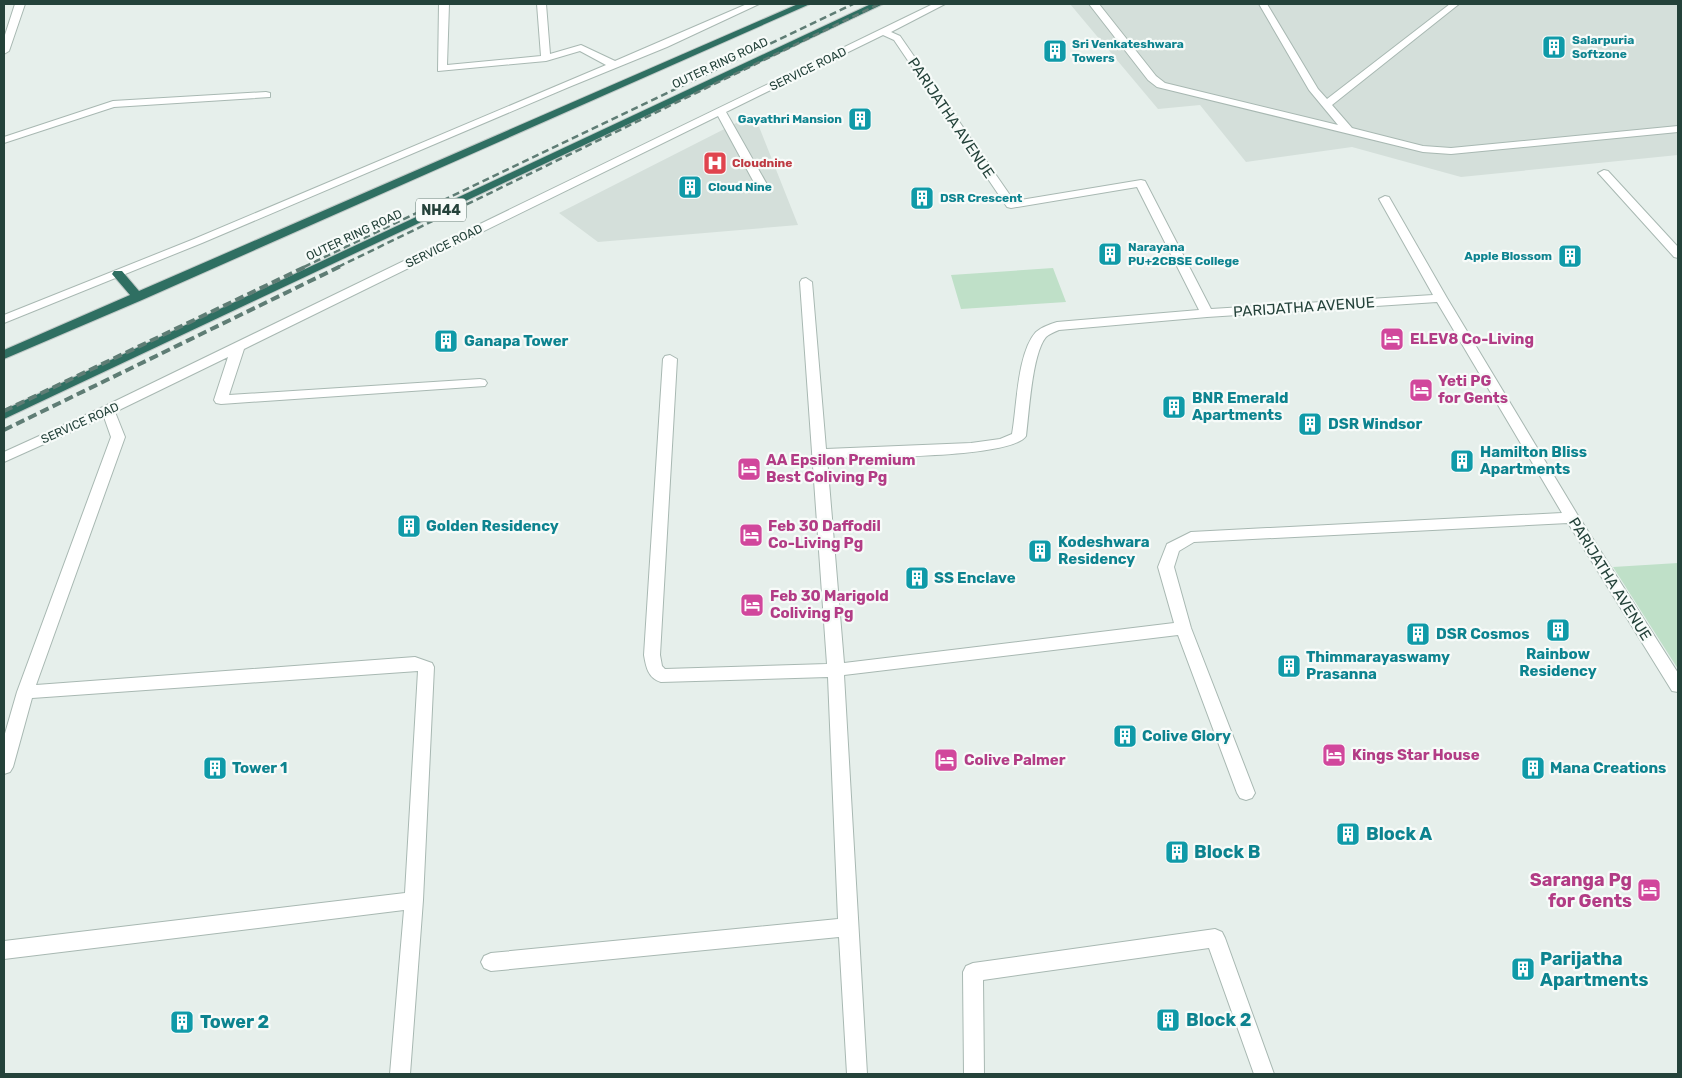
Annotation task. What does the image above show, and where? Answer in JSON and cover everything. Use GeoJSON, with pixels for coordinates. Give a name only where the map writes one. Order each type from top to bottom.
{"type":"FeatureCollection","features":[{"type":"Feature","properties":{"kind":"highway","name":"OUTER RING ROAD"},"geometry":{"type":"LineString","coordinates":[[4,355],[805,4]]}},
{"type":"Feature","properties":{"kind":"highway","name":"OUTER RING ROAD"},"geometry":{"type":"LineString","coordinates":[[4,415],[878,4]]}},
{"type":"Feature","properties":{"kind":"highway"},"geometry":{"type":"LineString","coordinates":[[118,274],[138,297]]}},
{"type":"Feature","properties":{"kind":"street"},"geometry":{"type":"LineString","coordinates":[[4,51],[20,4]]}},
{"type":"Feature","properties":{"kind":"street"},"geometry":{"type":"LineString","coordinates":[[444,4],[442,69],[546,58],[581,48],[614,65]]}},
{"type":"Feature","properties":{"kind":"street"},"geometry":{"type":"LineString","coordinates":[[541,4],[546,58]]}},
{"type":"Feature","properties":{"kind":"street"},"geometry":{"type":"LineString","coordinates":[[4,319],[198,242],[565,84],[664,45],[754,4]]}},
{"type":"Feature","properties":{"kind":"street","name":"SERVICE ROAD"},"geometry":{"type":"LineString","coordinates":[[4,456],[108,410],[940,4]]}},
{"type":"Feature","properties":{"kind":"street"},"geometry":{"type":"LineString","coordinates":[[1094,4],[1152,78],[1161,85],[1349,132],[1423,148],[1451,151],[1678,129]]}},
{"type":"Feature","properties":{"kind":"street"},"geometry":{"type":"LineString","coordinates":[[1263,4],[1325,105],[1349,132]]}},
{"type":"Feature","properties":{"kind":"street"},"geometry":{"type":"LineString","coordinates":[[1325,105],[1455,4]]}},
{"type":"Feature","properties":{"kind":"street","name":"PARIJATHA AVENUE"},"geometry":{"type":"LineString","coordinates":[[883,32],[897,38],[1011,205],[1141,183],[1208,313],[1441,298],[1572,518],[1678,686]]}},
{"type":"Feature","properties":{"kind":"street"},"geometry":{"type":"LineString","coordinates":[[4,140],[113,104],[266,94]]}},
{"type":"Feature","properties":{"kind":"street"},"geometry":{"type":"LineString","coordinates":[[721,112],[763,188]]}},
{"type":"Feature","properties":{"kind":"street"},"geometry":{"type":"LineString","coordinates":[[1604,173],[1678,254]]}},
{"type":"Feature","properties":{"kind":"street"},"geometry":{"type":"LineString","coordinates":[[1385,198],[1441,298]]}},
{"type":"Feature","properties":{"kind":"street"},"geometry":{"type":"LineString","coordinates":[[806,282],[836,670],[857,1074]]}},
{"type":"Feature","properties":{"kind":"street"},"geometry":{"type":"LineString","coordinates":[[819,454],[971,448],[1013,441],[1019,436],[1032,355],[1038,339],[1045,331],[1057,326],[1208,313]]}},
{"type":"Feature","properties":{"kind":"street"},"geometry":{"type":"LineString","coordinates":[[238,346],[221,400],[480,383]]}},
{"type":"Feature","properties":{"kind":"street"},"geometry":{"type":"LineString","coordinates":[[670,359],[652,655],[654,668],[662,676],[836,670],[1182,628]]}},
{"type":"Feature","properties":{"kind":"street"},"geometry":{"type":"LineString","coordinates":[[4,767],[25,692],[118,437],[108,410]]}},
{"type":"Feature","properties":{"kind":"street"},"geometry":{"type":"LineString","coordinates":[[1246,793],[1182,628],[1166,567],[1172,548],[1191,537],[1572,518]]}},
{"type":"Feature","properties":{"kind":"street"},"geometry":{"type":"LineString","coordinates":[[25,692],[421,664],[426,667],[414,900],[400,1074]]}},
{"type":"Feature","properties":{"kind":"street"},"geometry":{"type":"LineString","coordinates":[[4,950],[414,900]]}},
{"type":"Feature","properties":{"kind":"street"},"geometry":{"type":"LineString","coordinates":[[491,962],[848,927]]}},
{"type":"Feature","properties":{"kind":"street"},"geometry":{"type":"LineString","coordinates":[[974,1074],[973,972],[1215,938],[1264,1074]]}},
{"type":"Feature","properties":{"kind":"shaded area","name":"Salarpuria Softzone"},"geometry":{"type":"Polygon","coordinates":[[[1070,4],[1678,4],[1678,155],[1461,177],[1352,147],[1246,162],[1200,105],[1158,109],[1070,4]]]}},
{"type":"Feature","properties":{"kind":"shaded area","name":"Cloudnine"},"geometry":{"type":"Polygon","coordinates":[[[754,114],[798,225],[598,242],[559,213],[754,114]]]}},
{"type":"Feature","properties":{"kind":"green space"},"geometry":{"type":"Polygon","coordinates":[[[1053,268],[1066,302],[961,309],[951,275],[1053,268]]]}},
{"type":"Feature","properties":{"kind":"green space"},"geometry":{"type":"Polygon","coordinates":[[[1678,563],[1678,669],[1613,567],[1678,563]]]}},
{"type":"Feature","properties":{"kind":"railway"},"geometry":{"type":"LineString","coordinates":[[304,267],[853,4]]}},
{"type":"Feature","properties":{"kind":"railway"},"geometry":{"type":"LineString","coordinates":[[338,267],[879,4]]}},
{"type":"Feature","properties":{"kind":"railway"},"geometry":{"type":"LineString","coordinates":[[4,411],[307,266]]}},
{"type":"Feature","properties":{"kind":"railway"},"geometry":{"type":"LineString","coordinates":[[4,430],[341,266]]}},
{"type":"Feature","properties":{"kind":"place","name":"Salarpuria Softzone"},"geometry":{"type":"Point","coordinates":[1554,47]}},
{"type":"Feature","properties":{"kind":"place","name":"Sri Venkateshwara Towers"},"geometry":{"type":"Point","coordinates":[1055,51]}},
{"type":"Feature","properties":{"kind":"place","name":"Gayathri Mansion"},"geometry":{"type":"Point","coordinates":[860,119]}},
{"type":"Feature","properties":{"kind":"place","name":"Cloudnine"},"geometry":{"type":"Point","coordinates":[715,163]}},
{"type":"Feature","properties":{"kind":"place","name":"Cloud Nine"},"geometry":{"type":"Point","coordinates":[690,187]}},
{"type":"Feature","properties":{"kind":"place","name":"DSR Crescent"},"geometry":{"type":"Point","coordinates":[922,198]}},
{"type":"Feature","properties":{"kind":"place","name":"Narayana PU+2CBSE College"},"geometry":{"type":"Point","coordinates":[1110,254]}},
{"type":"Feature","properties":{"kind":"place","name":"Apple Blossom"},"geometry":{"type":"Point","coordinates":[1570,256]}},
{"type":"Feature","properties":{"kind":"place","name":"ELEV8 Co-Living"},"geometry":{"type":"Point","coordinates":[1392,339]}},
{"type":"Feature","properties":{"kind":"place","name":"Ganapa Tower"},"geometry":{"type":"Point","coordinates":[446,341]}},
{"type":"Feature","properties":{"kind":"place","name":"Yeti PG for Gents"},"geometry":{"type":"Point","coordinates":[1421,390]}},
{"type":"Feature","properties":{"kind":"place","name":"BNR Emerald Apartments"},"geometry":{"type":"Point","coordinates":[1174,407]}},
{"type":"Feature","properties":{"kind":"place","name":"DSR Windsor"},"geometry":{"type":"Point","coordinates":[1310,424]}},
{"type":"Feature","properties":{"kind":"place","name":"Hamilton Bliss Apartments"},"geometry":{"type":"Point","coordinates":[1462,461]}},
{"type":"Feature","properties":{"kind":"place","name":"AA Epsilon Premium Best Coliving Pg"},"geometry":{"type":"Point","coordinates":[749,469]}},
{"type":"Feature","properties":{"kind":"place","name":"Golden Residency"},"geometry":{"type":"Point","coordinates":[409,526]}},
{"type":"Feature","properties":{"kind":"place","name":"Feb 30 Daffodil Co-Living Pg"},"geometry":{"type":"Point","coordinates":[751,535]}},
{"type":"Feature","properties":{"kind":"place","name":"Kodeshwara Residency"},"geometry":{"type":"Point","coordinates":[1040,551]}},
{"type":"Feature","properties":{"kind":"place","name":"SS Enclave"},"geometry":{"type":"Point","coordinates":[917,578]}},
{"type":"Feature","properties":{"kind":"place","name":"Feb 30 Marigold Coliving Pg"},"geometry":{"type":"Point","coordinates":[752,605]}},
{"type":"Feature","properties":{"kind":"place","name":"Rainbow Residency"},"geometry":{"type":"Point","coordinates":[1558,630]}},
{"type":"Feature","properties":{"kind":"place","name":"DSR Cosmos"},"geometry":{"type":"Point","coordinates":[1418,634]}},
{"type":"Feature","properties":{"kind":"place","name":"Thimmarayaswamy Prasanna"},"geometry":{"type":"Point","coordinates":[1289,666]}},
{"type":"Feature","properties":{"kind":"place","name":"Colive Glory"},"geometry":{"type":"Point","coordinates":[1125,736]}},
{"type":"Feature","properties":{"kind":"place","name":"Kings Star House"},"geometry":{"type":"Point","coordinates":[1334,755]}},
{"type":"Feature","properties":{"kind":"place","name":"Colive Palmer"},"geometry":{"type":"Point","coordinates":[946,760]}},
{"type":"Feature","properties":{"kind":"place","name":"Tower 1"},"geometry":{"type":"Point","coordinates":[215,768]}},
{"type":"Feature","properties":{"kind":"place","name":"Mana Creations"},"geometry":{"type":"Point","coordinates":[1533,768]}},
{"type":"Feature","properties":{"kind":"place","name":"Block A"},"geometry":{"type":"Point","coordinates":[1348,834]}},
{"type":"Feature","properties":{"kind":"place","name":"Block B"},"geometry":{"type":"Point","coordinates":[1177,852]}},
{"type":"Feature","properties":{"kind":"place","name":"Saranga Pg for Gents"},"geometry":{"type":"Point","coordinates":[1649,890]}},
{"type":"Feature","properties":{"kind":"place","name":"Parijatha Apartments"},"geometry":{"type":"Point","coordinates":[1523,969]}},
{"type":"Feature","properties":{"kind":"place","name":"Block 2"},"geometry":{"type":"Point","coordinates":[1168,1020]}},
{"type":"Feature","properties":{"kind":"place","name":"Tower 2"},"geometry":{"type":"Point","coordinates":[182,1022]}}]}
